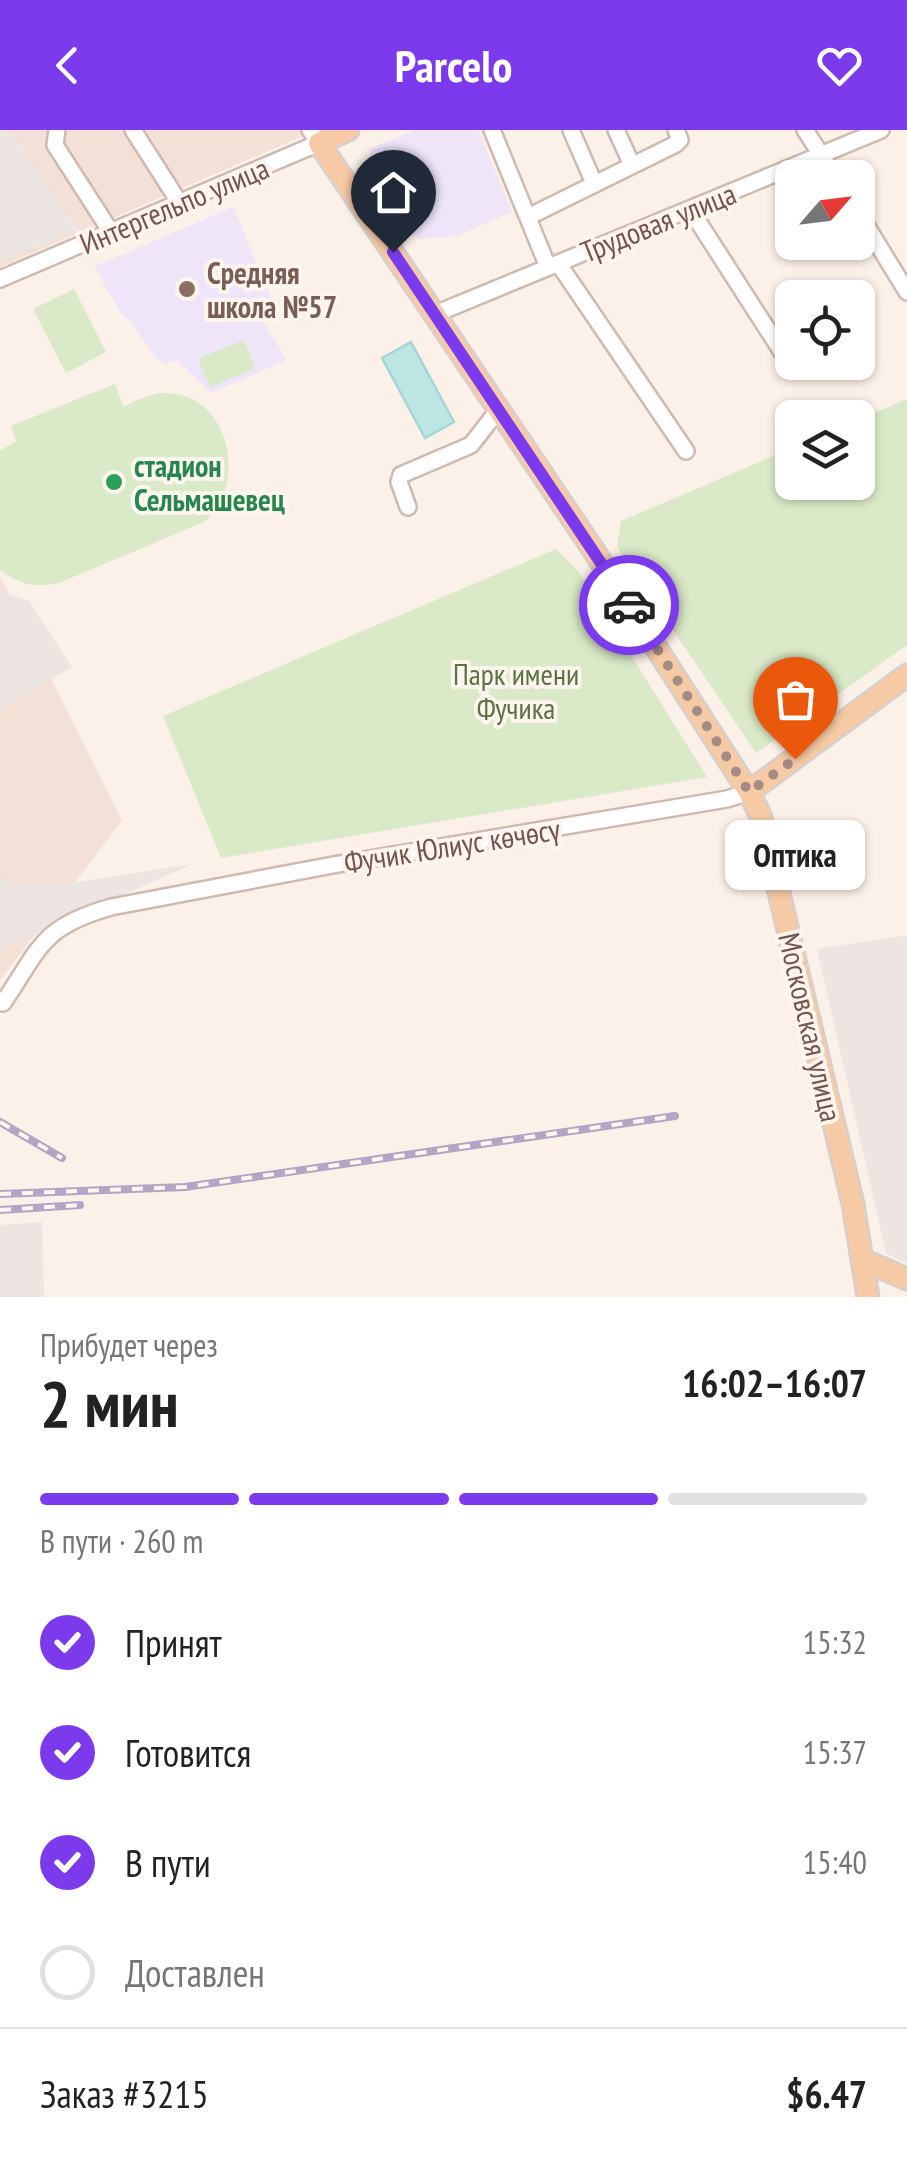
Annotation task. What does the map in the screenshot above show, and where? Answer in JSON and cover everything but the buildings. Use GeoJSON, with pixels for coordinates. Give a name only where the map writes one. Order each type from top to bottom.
{"type":"FeatureCollection","features":[{"type":"Feature","properties":{"kind":"main road","name":"Интергельпо улица"},"geometry":{"type":"LineString","coordinates":[[314,137],[348,130]]}},
{"type":"Feature","properties":{"kind":"main road","name":"Московская улица"},"geometry":{"type":"LineString","coordinates":[[314,137],[499,409],[749,792],[761,817],[863,1260],[868,1297]]}},
{"type":"Feature","properties":{"kind":"main road","name":"Фучик Юлиус көчөсү"},"geometry":{"type":"LineString","coordinates":[[749,792],[907,676]]}},
{"type":"Feature","properties":{"kind":"main road"},"geometry":{"type":"LineString","coordinates":[[863,1260],[907,1278]]}},
{"type":"Feature","properties":{"kind":"street"},"geometry":{"type":"LineString","coordinates":[[58,130],[55,145],[111,232]]}},
{"type":"Feature","properties":{"kind":"street"},"geometry":{"type":"LineString","coordinates":[[133,130],[178,202]]}},
{"type":"Feature","properties":{"kind":"street"},"geometry":{"type":"LineString","coordinates":[[492,130],[553,265],[686,451]]}},
{"type":"Feature","properties":{"kind":"street"},"geometry":{"type":"LineString","coordinates":[[573,130],[594,183]]}},
{"type":"Feature","properties":{"kind":"street"},"geometry":{"type":"LineString","coordinates":[[616,130],[632,165]]}},
{"type":"Feature","properties":{"kind":"street"},"geometry":{"type":"LineString","coordinates":[[534,214],[676,144],[680,140],[676,130]]}},
{"type":"Feature","properties":{"kind":"street"},"geometry":{"type":"LineString","coordinates":[[805,130],[826,160]]}},
{"type":"Feature","properties":{"kind":"street","name":"Трудовая улица"},"geometry":{"type":"LineString","coordinates":[[435,314],[881,130]]}},
{"type":"Feature","properties":{"kind":"street","name":"Интергельпо улица"},"geometry":{"type":"LineString","coordinates":[[0,279],[178,202],[314,137]]}},
{"type":"Feature","properties":{"kind":"street"},"geometry":{"type":"LineString","coordinates":[[690,209],[775,341]]}},
{"type":"Feature","properties":{"kind":"street"},"geometry":{"type":"LineString","coordinates":[[875,240],[907,292]]}},
{"type":"Feature","properties":{"kind":"street"},"geometry":{"type":"LineString","coordinates":[[408,507],[399,482],[401,476],[471,445],[499,409]]}},
{"type":"Feature","properties":{"kind":"street","name":"Фучик Юлиус көчөсү"},"geometry":{"type":"LineString","coordinates":[[2,1002],[46,937],[64,923],[111,907],[749,792]]}},
{"type":"Feature","properties":{"kind":"shaded area"},"geometry":{"type":"Polygon","coordinates":[[[0,130],[317,130],[0,267],[0,130]]]}},
{"type":"Feature","properties":{"kind":"shaded area"},"geometry":{"type":"Polygon","coordinates":[[[0,130],[10,130],[77,230],[0,261],[0,130]]]}},
{"type":"Feature","properties":{"kind":"shaded area"},"geometry":{"type":"Polygon","coordinates":[[[416,130],[478,130],[512,212],[457,236],[419,239],[400,228],[369,149],[416,130]]]}},
{"type":"Feature","properties":{"kind":"shaded area","name":"Средняя школа №57"},"geometry":{"type":"Polygon","coordinates":[[[233,207],[277,312],[261,319],[287,360],[211,393],[177,360],[165,364],[155,357],[122,315],[94,267],[233,207]]]}},
{"type":"Feature","properties":{"kind":"shaded area"},"geometry":{"type":"Polygon","coordinates":[[[0,576],[122,821],[0,980],[0,576]]]}},
{"type":"Feature","properties":{"kind":"shaded area"},"geometry":{"type":"Polygon","coordinates":[[[0,591],[29,601],[72,667],[0,709],[0,591]]]}},
{"type":"Feature","properties":{"kind":"shaded area"},"geometry":{"type":"Polygon","coordinates":[[[193,864],[0,949],[0,876],[11,884],[64,884],[193,864]]]}},
{"type":"Feature","properties":{"kind":"shaded area"},"geometry":{"type":"Polygon","coordinates":[[[907,935],[907,1264],[886,1253],[817,949],[907,935]]]}},
{"type":"Feature","properties":{"kind":"shaded area"},"geometry":{"type":"Polygon","coordinates":[[[42,1222],[44,1297],[0,1297],[0,1225],[42,1222]]]}},
{"type":"Feature","properties":{"kind":"green space"},"geometry":{"type":"Polygon","coordinates":[[[74,289],[106,352],[66,373],[33,309],[74,289]]]}},
{"type":"Feature","properties":{"kind":"green space"},"geometry":{"type":"Polygon","coordinates":[[[244,340],[255,368],[210,387],[198,359],[244,340]]]}},
{"type":"Feature","properties":{"kind":"green space","name":"стадион Сельмашевец"},"geometry":{"type":"Polygon","coordinates":[[[115,384],[123,406],[167,393],[189,398],[206,409],[226,444],[229,465],[218,506],[204,522],[59,583],[35,585],[15,579],[0,570],[0,451],[16,441],[11,426],[115,384]]]}},
{"type":"Feature","properties":{"kind":"green space"},"geometry":{"type":"Polygon","coordinates":[[[907,399],[907,645],[756,753],[617,547],[621,521],[775,455],[775,500],[875,500],[875,413],[907,399]]]}},
{"type":"Feature","properties":{"kind":"green space","name":"Парк имени Фучика"},"geometry":{"type":"Polygon","coordinates":[[[556,549],[579,572],[707,777],[221,858],[163,716],[556,549]]]}},
{"type":"Feature","properties":{"kind":"water"},"geometry":{"type":"Polygon","coordinates":[[[411,342],[454,422],[425,438],[382,358],[411,342]]]}},
{"type":"Feature","properties":{"kind":"railway"},"geometry":{"type":"LineString","coordinates":[[0,1194],[185,1187],[675,1116]]}},
{"type":"Feature","properties":{"kind":"railway"},"geometry":{"type":"LineString","coordinates":[[0,1122],[62,1158]]}},
{"type":"Feature","properties":{"kind":"railway"},"geometry":{"type":"LineString","coordinates":[[0,1210],[80,1205]]}},
{"type":"Feature","properties":{"kind":"way so far"},"geometry":{"type":"LineString","coordinates":[[629,605],[749,792],[795,759]]}},
{"type":"Feature","properties":{"kind":"place","name":"Средняя школа №57"},"geometry":{"type":"Point","coordinates":[187,289]}},
{"type":"Feature","properties":{"kind":"place","name":"стадион Сельмашевец"},"geometry":{"type":"Point","coordinates":[114,482]}},
{"type":"Feature","properties":{"kind":"place","name":"Оптика"},"geometry":{"type":"Point","coordinates":[795,759]}},
{"type":"Feature","properties":{"kind":"route"},"geometry":{"type":"LineString","coordinates":[[393,252],[629,605]]}}]}
